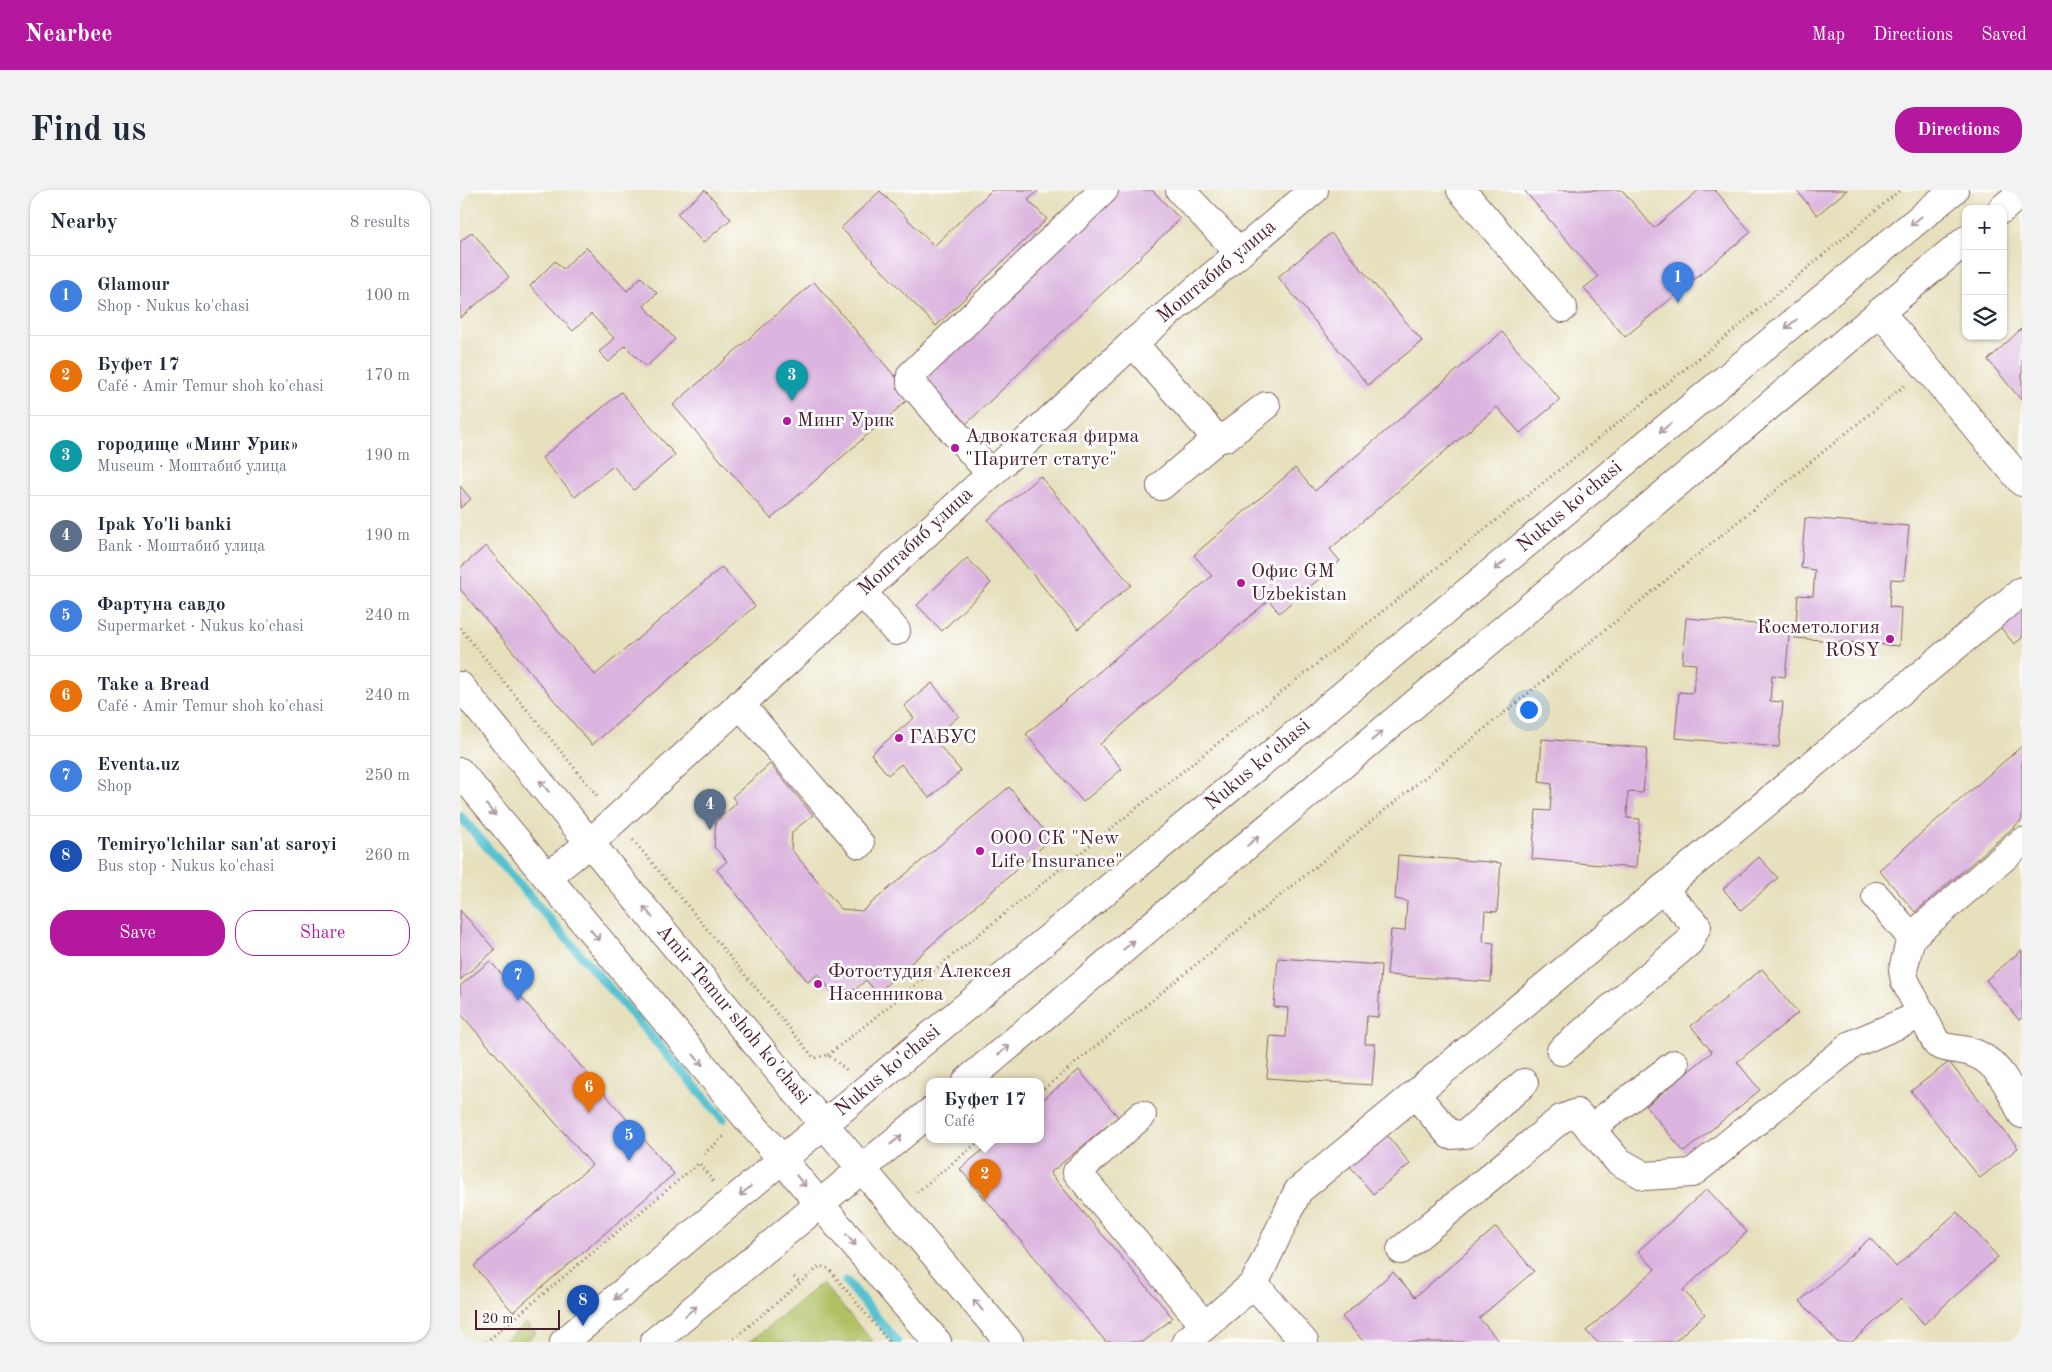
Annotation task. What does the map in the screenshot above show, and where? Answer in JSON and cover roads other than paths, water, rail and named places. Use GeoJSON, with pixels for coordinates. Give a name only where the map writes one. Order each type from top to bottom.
{"type":"FeatureCollection","features":[{"type":"Feature","properties":{"kind":"main road"},"geometry":{"type":"LineString","coordinates":[[991,474],[911,383],[911,374],[1104,190]]}},
{"type":"Feature","properties":{"kind":"main road"},"geometry":{"type":"LineString","coordinates":[[1180,190],[1240,253]]}},
{"type":"Feature","properties":{"kind":"main road","name":"Моштабиб улица"},"geometry":{"type":"LineString","coordinates":[[547,877],[591,842],[1133,343],[1314,190]]}},
{"type":"Feature","properties":{"kind":"main road"},"geometry":{"type":"LineString","coordinates":[[1461,190],[1563,308]]}},
{"type":"Feature","properties":{"kind":"main road","name":"Nukus ko'chasi"},"geometry":{"type":"LineString","coordinates":[[564,1342],[824,1124],[1954,190]]}},
{"type":"Feature","properties":{"kind":"main road"},"geometry":{"type":"LineString","coordinates":[[2007,205],[2022,192]]}},
{"type":"Feature","properties":{"kind":"main road"},"geometry":{"type":"LineString","coordinates":[[971,1078],[1962,243]]}},
{"type":"Feature","properties":{"kind":"main road"},"geometry":{"type":"LineString","coordinates":[[1880,312],[2022,482]]}},
{"type":"Feature","properties":{"kind":"main road"},"geometry":{"type":"LineString","coordinates":[[1133,343],[1217,439]]}},
{"type":"Feature","properties":{"kind":"main road"},"geometry":{"type":"LineString","coordinates":[[1161,486],[1217,439],[1226,437],[1266,406]]}},
{"type":"Feature","properties":{"kind":"main road"},"geometry":{"type":"LineString","coordinates":[[1142,1115],[1077,1172],[1195,1334],[1254,1284],[1298,1191],[2022,591]]}},
{"type":"Feature","properties":{"kind":"main road"},"geometry":{"type":"LineString","coordinates":[[862,592],[896,630]]}},
{"type":"Feature","properties":{"kind":"main road","name":"Amir Temur shoh ko'chasi"},"geometry":{"type":"LineString","coordinates":[[460,686],[591,842],[787,1082],[862,1167],[1009,1342]]}},
{"type":"Feature","properties":{"kind":"main road"},"geometry":{"type":"LineString","coordinates":[[740,704],[860,844]]}},
{"type":"Feature","properties":{"kind":"main road"},"geometry":{"type":"LineString","coordinates":[[460,772],[937,1342]]}},
{"type":"Feature","properties":{"kind":"main road"},"geometry":{"type":"LineString","coordinates":[[2022,842],[1911,937],[1903,970],[1905,981],[1923,1014],[1936,1044],[1946,1049],[1970,1051],[1983,1058],[2000,1072],[2022,1114]]}},
{"type":"Feature","properties":{"kind":"main road"},"geometry":{"type":"LineString","coordinates":[[1561,1051],[1689,942],[1697,926],[1662,889]]}},
{"type":"Feature","properties":{"kind":"main road"},"geometry":{"type":"LineString","coordinates":[[1876,896],[1911,937]]}},
{"type":"Feature","properties":{"kind":"main road"},"geometry":{"type":"LineString","coordinates":[[1401,1250],[1561,1119],[1577,1113],[1618,1161],[1645,1176],[1692,1173],[1853,1044],[1923,1014]]}},
{"type":"Feature","properties":{"kind":"main road"},"geometry":{"type":"LineString","coordinates":[[1590,1129],[1676,1064]]}},
{"type":"Feature","properties":{"kind":"main road"},"geometry":{"type":"LineString","coordinates":[[1415,1094],[1450,1134],[1466,1134],[1524,1083]]}},
{"type":"Feature","properties":{"kind":"main road"},"geometry":{"type":"LineString","coordinates":[[654,1342],[926,1115]]}},
{"type":"Feature","properties":{"kind":"main road"},"geometry":{"type":"LineString","coordinates":[[1254,1284],[1304,1342]]}},
{"type":"Feature","properties":{"kind":"waterway"},"geometry":{"type":"LineString","coordinates":[[460,816],[723,1119]]}},
{"type":"Feature","properties":{"kind":"waterway"},"geometry":{"type":"LineString","coordinates":[[846,1281],[897,1342]]}},
{"type":"Feature","properties":{"kind":"place","name":"Glamour"},"geometry":{"type":"Point","coordinates":[1678,303]}},
{"type":"Feature","properties":{"kind":"place","name":"городище «Минг Урик»"},"geometry":{"type":"Point","coordinates":[792,401]}},
{"type":"Feature","properties":{"kind":"place","name":"Минг Урик"},"geometry":{"type":"Point","coordinates":[787,421]}},
{"type":"Feature","properties":{"kind":"place","name":"Адвокатская фирма \"Паритет статус\""},"geometry":{"type":"Point","coordinates":[955,448]}},
{"type":"Feature","properties":{"kind":"place","name":"Офис GM Uzbekistan"},"geometry":{"type":"Point","coordinates":[1241,583]}},
{"type":"Feature","properties":{"kind":"place","name":"Косметология ROSY"},"geometry":{"type":"Point","coordinates":[1890,639]}},
{"type":"Feature","properties":{"kind":"place","name":"ГАБУС"},"geometry":{"type":"Point","coordinates":[899,738]}},
{"type":"Feature","properties":{"kind":"place","name":"Ipak Yo'li banki"},"geometry":{"type":"Point","coordinates":[710,830]}},
{"type":"Feature","properties":{"kind":"place","name":"ООО СК \"New Life Insurance\""},"geometry":{"type":"Point","coordinates":[980,851]}},
{"type":"Feature","properties":{"kind":"place","name":"Фотостудия Алексея Насенникова"},"geometry":{"type":"Point","coordinates":[818,984]}},
{"type":"Feature","properties":{"kind":"place","name":"Eventa.uz"},"geometry":{"type":"Point","coordinates":[518,1001]}},
{"type":"Feature","properties":{"kind":"place","name":"Take a Bread"},"geometry":{"type":"Point","coordinates":[589,1113]}},
{"type":"Feature","properties":{"kind":"place","name":"Фартуна савдо"},"geometry":{"type":"Point","coordinates":[629,1161]}},
{"type":"Feature","properties":{"kind":"place","name":"Буфет 17"},"geometry":{"type":"Point","coordinates":[985,1200]}},
{"type":"Feature","properties":{"kind":"place","name":"Temiryo'lchilar san'at saroyi"},"geometry":{"type":"Point","coordinates":[583,1326]}}]}
